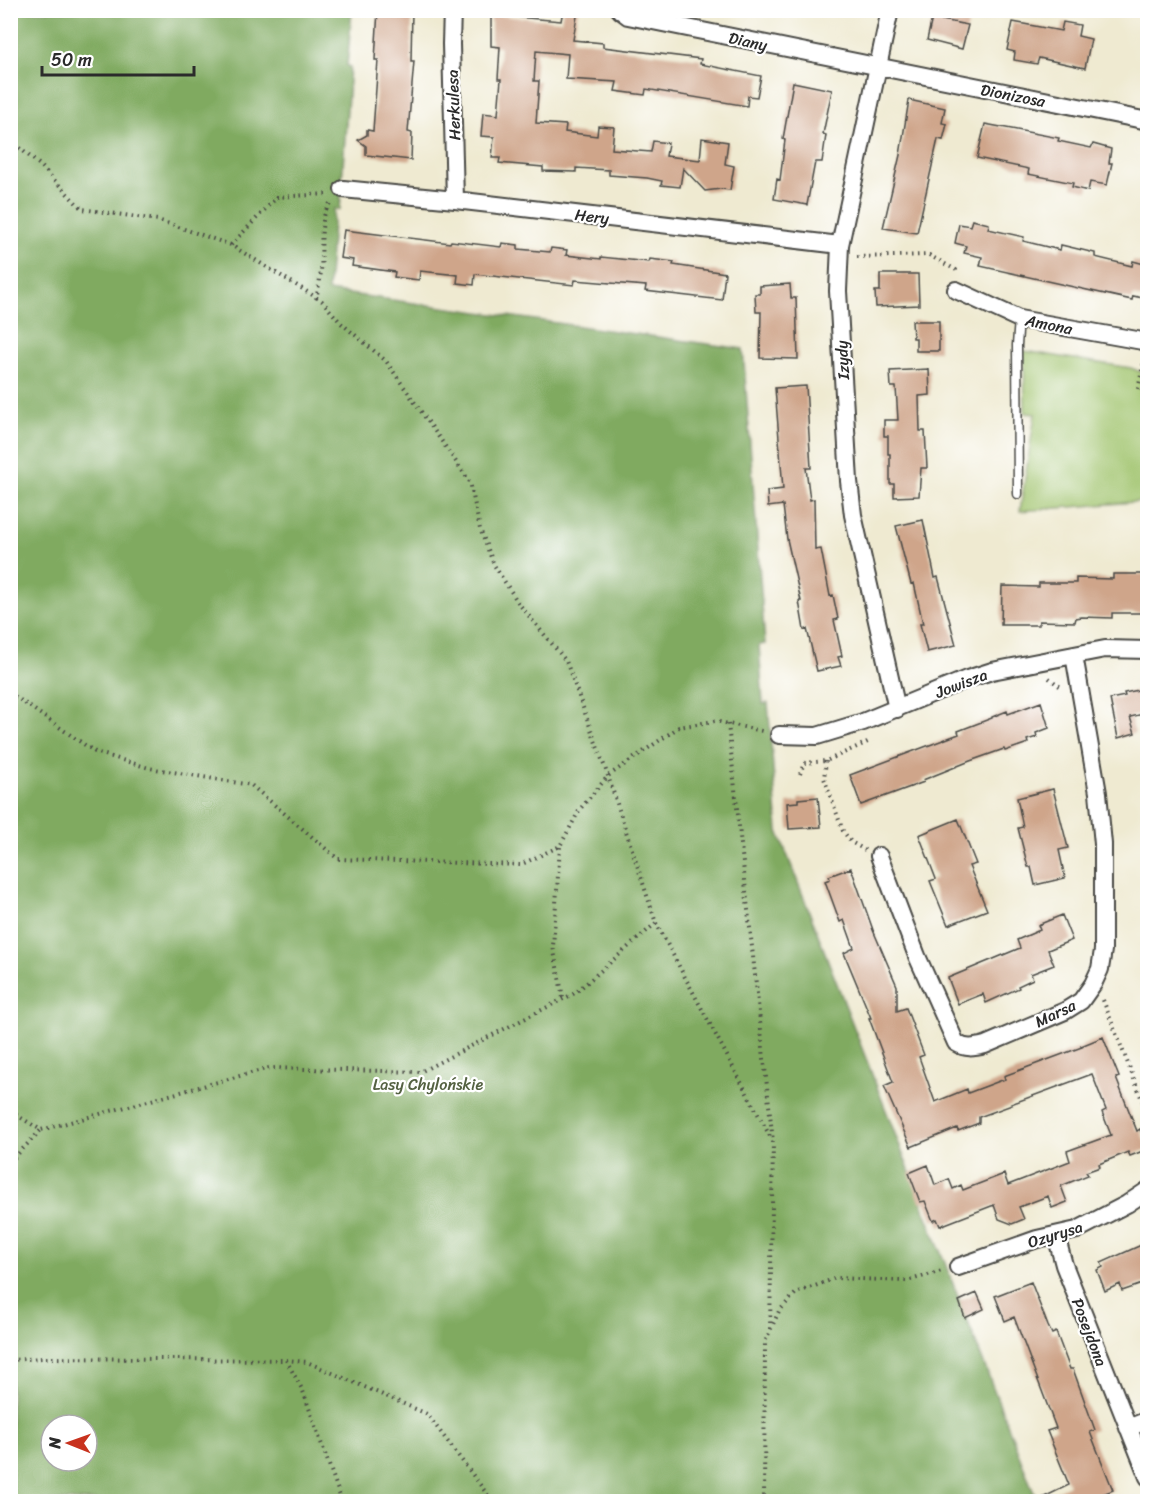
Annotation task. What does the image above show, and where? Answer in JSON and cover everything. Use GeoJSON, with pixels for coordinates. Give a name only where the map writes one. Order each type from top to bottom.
{"type":"FeatureCollection","features":[{"type":"Feature","properties":{"kind":"street","name":"Herkulesa"},"geometry":{"type":"LineString","coordinates":[[452,10],[455,200]]}},
{"type":"Feature","properties":{"kind":"street","name":"Diany"},"geometry":{"type":"LineString","coordinates":[[620,10],[628,16],[878,68]]}},
{"type":"Feature","properties":{"kind":"street","name":"Izydy"},"geometry":{"type":"LineString","coordinates":[[890,10],[840,245],[838,291],[853,515],[897,709]]}},
{"type":"Feature","properties":{"kind":"street","name":"Dionizosa"},"geometry":{"type":"LineString","coordinates":[[878,68],[1148,121]]}},
{"type":"Feature","properties":{"kind":"street","name":"Hery"},"geometry":{"type":"LineString","coordinates":[[341,191],[455,200],[840,245]]}},
{"type":"Feature","properties":{"kind":"street","name":"Amona"},"geometry":{"type":"LineString","coordinates":[[956,290],[1019,319],[1146,349]]}},
{"type":"Feature","properties":{"kind":"street","name":"Jowisza"},"geometry":{"type":"LineString","coordinates":[[779,735],[817,736],[897,709],[967,679],[992,671],[1105,649],[1148,650]]}},
{"type":"Feature","properties":{"kind":"street","name":"Marsa"},"geometry":{"type":"LineString","coordinates":[[879,856],[917,956],[956,1043],[963,1047],[973,1048],[984,1045],[1065,1011],[1081,1001],[1100,969],[1103,950],[1103,844],[1098,793],[1074,655]]}},
{"type":"Feature","properties":{"kind":"street","name":"Ozyrysa"},"geometry":{"type":"LineString","coordinates":[[958,1267],[1037,1239],[1077,1230],[1127,1204],[1148,1190]]}},
{"type":"Feature","properties":{"kind":"street","name":"Posejdona"},"geometry":{"type":"LineString","coordinates":[[1056,1235],[1064,1265],[1148,1477]]}},
{"type":"Feature","properties":{"kind":"street"},"geometry":{"type":"LineString","coordinates":[[1128,1428],[1148,1420]]}},
{"type":"Feature","properties":{"kind":"lane"},"geometry":{"type":"LineString","coordinates":[[1018,494],[1017,345],[1019,319]]}},
{"type":"Feature","properties":{"kind":"path"},"geometry":{"type":"LineString","coordinates":[[10,140],[40,166],[82,209],[158,220],[231,245],[322,301],[341,323],[386,361],[470,482],[480,529],[494,565],[519,604],[566,661],[608,776],[656,923],[772,1142]]}},
{"type":"Feature","properties":{"kind":"path"},"geometry":{"type":"LineString","coordinates":[[231,245],[277,197],[341,191]]}},
{"type":"Feature","properties":{"kind":"path"},"geometry":{"type":"LineString","coordinates":[[316,299],[321,270],[321,237],[327,206],[341,191]]}},
{"type":"Feature","properties":{"kind":"path"},"geometry":{"type":"LineString","coordinates":[[857,257],[929,255],[956,270],[956,290]]}},
{"type":"Feature","properties":{"kind":"path"},"geometry":{"type":"LineString","coordinates":[[1138,389],[1146,349]]}},
{"type":"Feature","properties":{"kind":"path"},"geometry":{"type":"LineString","coordinates":[[1047,677],[1062,688],[1079,685]]}},
{"type":"Feature","properties":{"kind":"path"},"geometry":{"type":"LineString","coordinates":[[10,693],[95,752],[149,768],[251,785],[338,859],[520,865],[560,846]]}},
{"type":"Feature","properties":{"kind":"path"},"geometry":{"type":"LineString","coordinates":[[563,998],[553,946],[560,846],[580,809],[608,776],[679,727],[715,721],[779,735]]}},
{"type":"Feature","properties":{"kind":"path"},"geometry":{"type":"LineString","coordinates":[[728,724],[772,1142],[770,1331]]}},
{"type":"Feature","properties":{"kind":"path"},"geometry":{"type":"LineString","coordinates":[[823,760],[824,778],[843,831],[851,842],[879,856]]}},
{"type":"Feature","properties":{"kind":"path"},"geometry":{"type":"LineString","coordinates":[[10,1162],[41,1130],[269,1068],[420,1072],[575,993],[656,923]]}},
{"type":"Feature","properties":{"kind":"path"},"geometry":{"type":"LineString","coordinates":[[1093,984],[1106,1003],[1148,1115]]}},
{"type":"Feature","properties":{"kind":"path"},"geometry":{"type":"LineString","coordinates":[[10,1110],[41,1130]]}},
{"type":"Feature","properties":{"kind":"path"},"geometry":{"type":"LineString","coordinates":[[765,1502],[765,1342],[779,1311],[796,1293],[836,1278],[907,1281],[958,1267]]}},
{"type":"Feature","properties":{"kind":"path"},"geometry":{"type":"LineString","coordinates":[[10,1360],[43,1358],[307,1362],[427,1414],[493,1502]]}},
{"type":"Feature","properties":{"kind":"path"},"geometry":{"type":"LineString","coordinates":[[286,1360],[303,1391],[342,1502]]}},
{"type":"Feature","properties":{"kind":"green space","name":"Lasy Chylońskie"},"geometry":{"type":"Polygon","coordinates":[[[10,11],[352,11],[340,210],[334,209],[328,291],[743,349],[765,644],[759,645],[763,704],[768,703],[778,831],[1037,1501],[11,1501],[10,11]]]}},
{"type":"Feature","properties":{"kind":"green space"},"geometry":{"type":"Polygon","coordinates":[[[1024,351],[1131,368],[1146,374],[1144,389],[1148,390],[1147,501],[1020,511],[1035,414],[1025,413],[1024,351]]]}},
{"type":"Feature","properties":{"kind":"building"},"geometry":{"type":"Polygon","coordinates":[[[378,10],[412,10],[411,61],[414,61],[408,132],[412,133],[411,160],[366,155],[366,146],[358,140],[367,135],[367,130],[373,131],[378,60],[375,60],[378,10]]]}},
{"type":"Feature","properties":{"kind":"building"},"geometry":{"type":"Polygon","coordinates":[[[563,10],[578,10],[573,40],[603,43],[603,47],[701,59],[700,64],[761,76],[757,97],[748,96],[747,106],[646,89],[645,95],[615,91],[617,82],[566,79],[568,54],[536,51],[534,81],[539,81],[536,123],[566,125],[565,132],[597,136],[598,126],[614,127],[612,149],[651,152],[653,141],[668,143],[666,156],[700,160],[702,138],[728,142],[725,164],[734,166],[730,190],[705,191],[683,168],[680,187],[661,185],[662,181],[647,178],[609,175],[609,170],[576,168],[576,172],[543,171],[543,167],[499,163],[500,158],[492,158],[494,137],[481,136],[483,113],[498,115],[501,79],[498,79],[500,47],[491,46],[491,15],[561,21],[563,10]]]}},
{"type":"Feature","properties":{"kind":"building"},"geometry":{"type":"Polygon","coordinates":[[[932,18],[968,25],[962,49],[927,40],[932,18]]]}},
{"type":"Feature","properties":{"kind":"building"},"geometry":{"type":"Polygon","coordinates":[[[1013,22],[1061,31],[1063,22],[1080,25],[1078,36],[1091,39],[1085,68],[1039,58],[1037,64],[1014,60],[1015,52],[1007,50],[1013,22]]]}},
{"type":"Feature","properties":{"kind":"building"},"geometry":{"type":"Polygon","coordinates":[[[793,82],[832,90],[823,134],[826,135],[822,162],[815,162],[807,205],[774,199],[777,179],[780,180],[785,140],[783,139],[793,82]]]}},
{"type":"Feature","properties":{"kind":"building"},"geometry":{"type":"Polygon","coordinates":[[[909,100],[945,108],[942,123],[947,124],[943,140],[938,139],[917,233],[883,228],[900,155],[909,100]]]}},
{"type":"Feature","properties":{"kind":"building"},"geometry":{"type":"Polygon","coordinates":[[[985,124],[1059,138],[1058,141],[1091,148],[1093,144],[1111,149],[1109,163],[1112,163],[1107,185],[1090,182],[1088,191],[1072,187],[1073,183],[1028,174],[1029,169],[977,158],[985,124]]]}},
{"type":"Feature","properties":{"kind":"building"},"geometry":{"type":"Polygon","coordinates":[[[972,220],[989,224],[988,229],[1024,237],[1023,241],[1060,250],[1061,245],[1095,253],[1095,257],[1132,266],[1133,261],[1148,265],[1148,299],[1133,296],[1132,300],[980,266],[982,257],[964,253],[966,246],[955,243],[959,224],[970,226],[972,220]]]}},
{"type":"Feature","properties":{"kind":"building"},"geometry":{"type":"Polygon","coordinates":[[[344,230],[450,243],[451,241],[501,247],[502,243],[518,245],[518,249],[550,252],[551,248],[567,250],[566,255],[601,259],[601,257],[649,262],[650,259],[674,262],[673,265],[725,273],[722,300],[645,291],[646,286],[575,280],[574,285],[475,274],[474,285],[457,283],[458,275],[420,271],[419,280],[394,277],[395,272],[352,266],[353,260],[340,258],[344,230]]]}},
{"type":"Feature","properties":{"kind":"building"},"geometry":{"type":"Polygon","coordinates":[[[880,274],[918,274],[919,305],[876,307],[875,291],[880,291],[880,274]]]}},
{"type":"Feature","properties":{"kind":"building"},"geometry":{"type":"Polygon","coordinates":[[[790,284],[791,298],[796,298],[798,359],[760,358],[761,312],[756,312],[755,294],[760,294],[760,286],[790,284]]]}},
{"type":"Feature","properties":{"kind":"building"},"geometry":{"type":"Polygon","coordinates":[[[912,321],[939,321],[939,351],[916,351],[912,321]]]}},
{"type":"Feature","properties":{"kind":"building"},"geometry":{"type":"Polygon","coordinates":[[[929,369],[930,395],[919,396],[920,431],[925,431],[927,468],[921,468],[919,496],[894,497],[894,484],[890,484],[888,436],[884,436],[884,420],[898,420],[896,387],[891,387],[890,371],[929,369]]]}},
{"type":"Feature","properties":{"kind":"building"},"geometry":{"type":"Polygon","coordinates":[[[806,386],[811,468],[806,468],[810,500],[814,499],[815,550],[821,549],[830,596],[833,595],[838,619],[834,620],[842,656],[838,657],[841,666],[817,671],[807,629],[804,630],[799,601],[801,601],[787,539],[783,505],[768,507],[767,491],[783,489],[775,388],[806,386]]]}},
{"type":"Feature","properties":{"kind":"building"},"geometry":{"type":"Polygon","coordinates":[[[923,520],[935,578],[938,577],[956,645],[927,652],[914,583],[911,584],[896,526],[923,520]]]}},
{"type":"Feature","properties":{"kind":"building"},"geometry":{"type":"Polygon","coordinates":[[[1113,574],[1148,574],[1148,613],[1112,613],[1112,618],[1082,617],[1076,618],[1075,622],[1039,621],[1039,625],[1001,625],[1002,586],[1039,587],[1039,583],[1076,583],[1076,578],[1113,579],[1113,574]]]}},
{"type":"Feature","properties":{"kind":"building"},"geometry":{"type":"Polygon","coordinates":[[[1148,688],[1148,713],[1130,717],[1135,733],[1118,738],[1110,699],[1125,696],[1124,693],[1148,688]]]}},
{"type":"Feature","properties":{"kind":"building"},"geometry":{"type":"Polygon","coordinates":[[[1041,702],[1049,728],[1036,733],[1037,737],[1027,740],[1028,743],[970,761],[923,780],[924,782],[861,805],[850,775],[959,734],[958,731],[1007,711],[1008,714],[1041,702]]]}},
{"type":"Feature","properties":{"kind":"building"},"geometry":{"type":"Polygon","coordinates":[[[1053,789],[1068,848],[1059,850],[1065,878],[1035,885],[1018,828],[1023,827],[1017,798],[1053,789]]]}},
{"type":"Feature","properties":{"kind":"building"},"geometry":{"type":"Polygon","coordinates":[[[818,797],[821,827],[789,829],[787,803],[798,802],[798,799],[818,797]]]}},
{"type":"Feature","properties":{"kind":"building"},"geometry":{"type":"Polygon","coordinates":[[[958,819],[976,864],[969,866],[987,910],[948,925],[930,881],[936,879],[919,835],[958,819]]]}},
{"type":"Feature","properties":{"kind":"building"},"geometry":{"type":"Polygon","coordinates":[[[851,868],[873,930],[897,986],[897,1011],[906,1008],[924,1055],[919,1057],[935,1102],[967,1089],[968,1093],[1005,1079],[1004,1076],[1103,1037],[1137,1131],[1140,1129],[1148,1149],[1130,1156],[1128,1152],[1099,1164],[1100,1167],[1086,1172],[1088,1175],[1061,1186],[1067,1202],[1052,1208],[1048,1196],[1019,1207],[1024,1219],[1012,1224],[999,1219],[994,1205],[940,1226],[937,1219],[933,1221],[925,1201],[920,1202],[909,1173],[928,1165],[935,1185],[949,1179],[953,1189],[961,1185],[963,1190],[1004,1174],[1008,1185],[1070,1161],[1067,1151],[1111,1135],[1102,1112],[1106,1110],[1092,1074],[979,1117],[979,1123],[958,1131],[957,1128],[911,1147],[884,1086],[893,1082],[869,1018],[871,1018],[844,953],[854,948],[844,920],[840,922],[825,881],[830,879],[829,876],[851,868]]]}},
{"type":"Feature","properties":{"kind":"building"},"geometry":{"type":"Polygon","coordinates":[[[1062,915],[1072,940],[1048,950],[1054,965],[1031,974],[1033,979],[986,1003],[983,994],[958,1004],[948,978],[1020,948],[1017,940],[1040,930],[1038,925],[1062,915]]]}},
{"type":"Feature","properties":{"kind":"building"},"geometry":{"type":"Polygon","coordinates":[[[1148,1242],[1148,1282],[1122,1291],[1120,1284],[1105,1291],[1097,1270],[1103,1267],[1101,1263],[1148,1242]]]}},
{"type":"Feature","properties":{"kind":"building"},"geometry":{"type":"Polygon","coordinates":[[[1031,1282],[1048,1326],[1052,1334],[1056,1332],[1070,1369],[1073,1369],[1095,1430],[1090,1432],[1113,1490],[1083,1502],[1034,1502],[1069,1485],[1047,1431],[1056,1428],[1014,1317],[1005,1321],[995,1296],[1031,1282]]]}},
{"type":"Feature","properties":{"kind":"building"},"geometry":{"type":"Polygon","coordinates":[[[977,1293],[984,1309],[965,1318],[959,1301],[977,1293]]]}}]}
